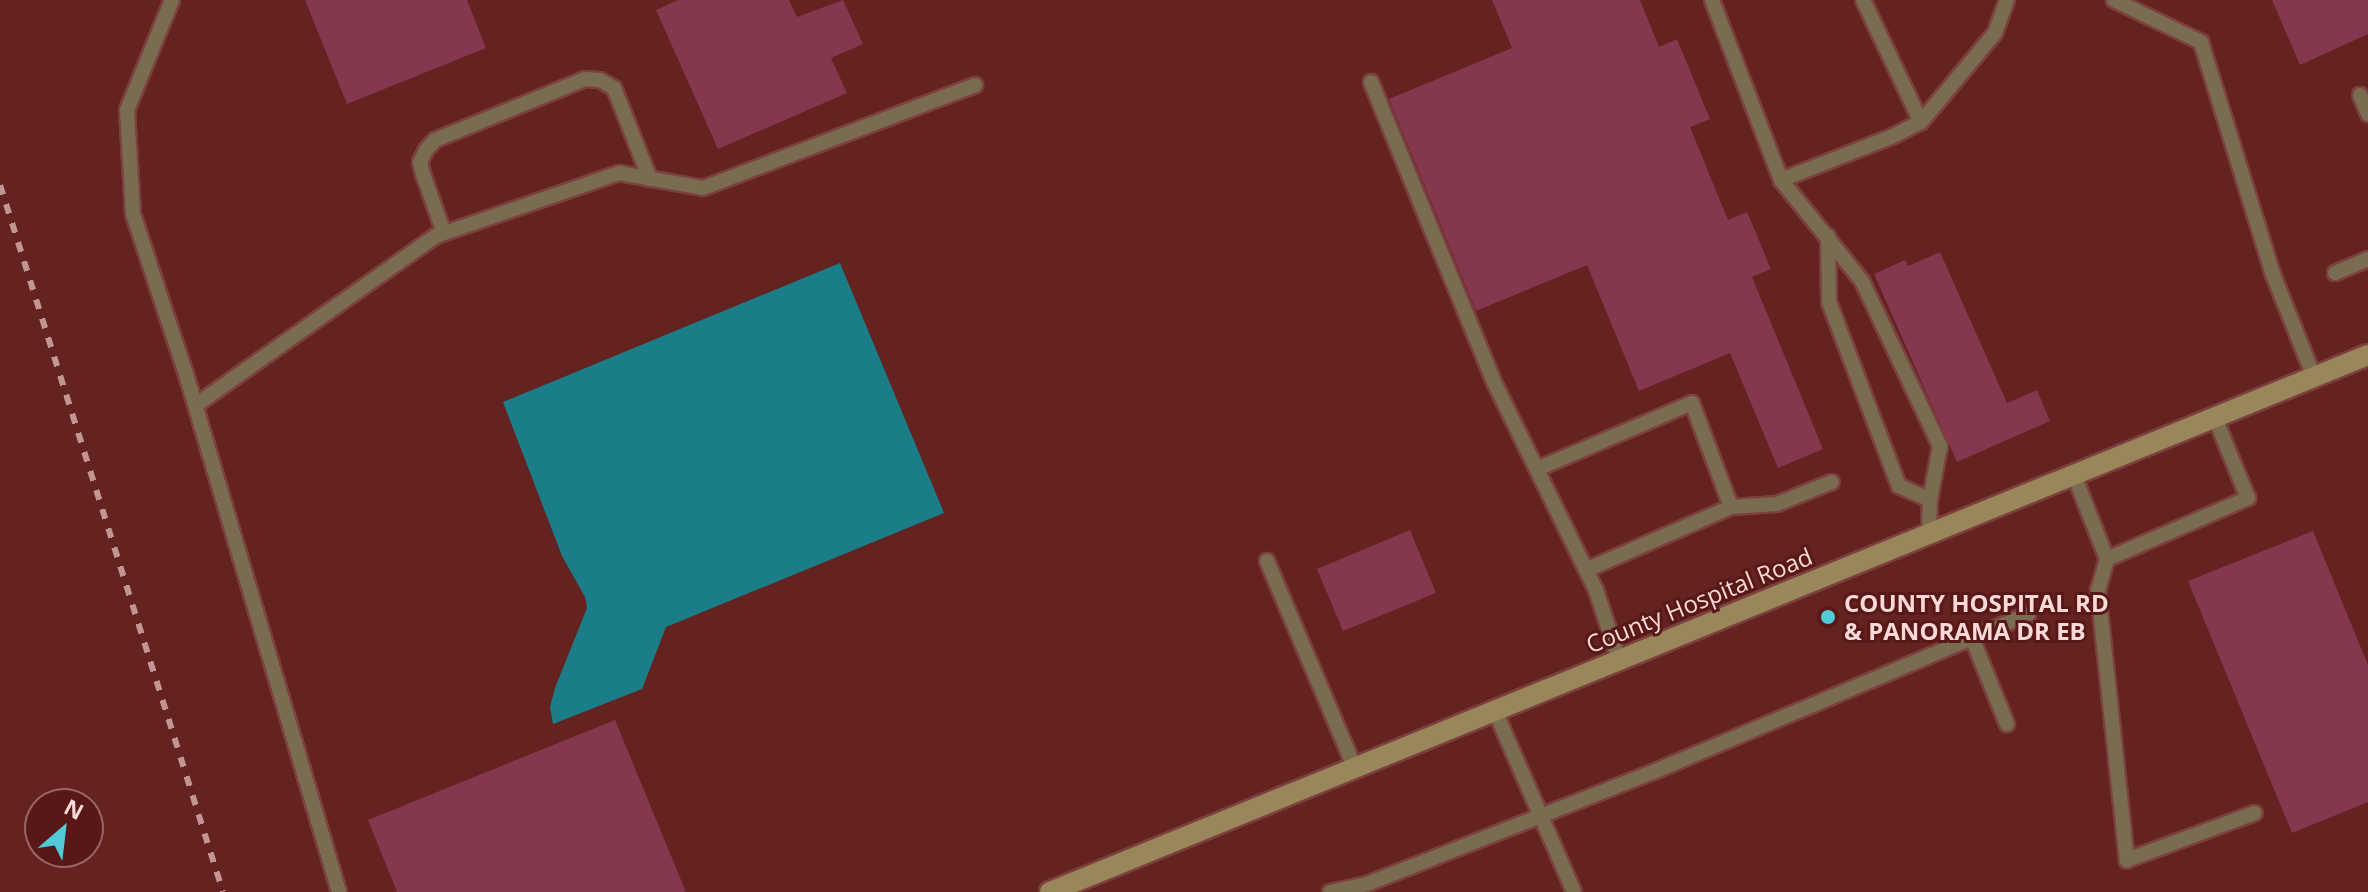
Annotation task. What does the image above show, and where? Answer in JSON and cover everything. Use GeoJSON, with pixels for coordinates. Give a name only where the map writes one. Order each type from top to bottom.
{"type":"FeatureCollection","features":[{"type":"Feature","properties":{"kind":"main road","name":"County Hospital Road"},"geometry":{"type":"LineString","coordinates":[[1050,892],[1087,885],[1355,768],[2368,355]]}},
{"type":"Feature","properties":{"kind":"lane"},"geometry":{"type":"LineString","coordinates":[[172,0],[127,110],[133,214],[196,405],[339,892]]}},
{"type":"Feature","properties":{"kind":"lane"},"geometry":{"type":"LineString","coordinates":[[1712,0],[1781,180],[1862,281],[1940,446],[1930,500],[1929,535]]}},
{"type":"Feature","properties":{"kind":"lane"},"geometry":{"type":"LineString","coordinates":[[1863,0],[1921,122]]}},
{"type":"Feature","properties":{"kind":"lane"},"geometry":{"type":"LineString","coordinates":[[1781,180],[1921,122],[1995,33],[2007,0]]}},
{"type":"Feature","properties":{"kind":"lane"},"geometry":{"type":"LineString","coordinates":[[2114,0],[2201,42],[2272,272],[2314,377]]}},
{"type":"Feature","properties":{"kind":"lane"},"geometry":{"type":"LineString","coordinates":[[444,233],[420,162],[435,140],[585,79],[600,80],[614,88],[650,179]]}},
{"type":"Feature","properties":{"kind":"lane"},"geometry":{"type":"LineString","coordinates":[[1371,82],[1494,382],[1586,570],[1619,660]]}},
{"type":"Feature","properties":{"kind":"lane"},"geometry":{"type":"LineString","coordinates":[[196,405],[444,233],[619,173],[703,188],[975,85]]}},
{"type":"Feature","properties":{"kind":"lane"},"geometry":{"type":"LineString","coordinates":[[2360,95],[2368,114]]}},
{"type":"Feature","properties":{"kind":"lane"},"geometry":{"type":"LineString","coordinates":[[1828,236],[1829,302],[1899,486],[1930,500]]}},
{"type":"Feature","properties":{"kind":"lane"},"geometry":{"type":"LineString","coordinates":[[2335,273],[2368,259]]}},
{"type":"Feature","properties":{"kind":"lane"},"geometry":{"type":"LineString","coordinates":[[1537,469],[1692,403],[1731,507]]}},
{"type":"Feature","properties":{"kind":"lane"},"geometry":{"type":"LineString","coordinates":[[2107,559],[2248,498],[2215,418]]}},
{"type":"Feature","properties":{"kind":"lane"},"geometry":{"type":"LineString","coordinates":[[2074,475],[2107,559],[2098,590],[2127,860],[2255,813]]}},
{"type":"Feature","properties":{"kind":"lane"},"geometry":{"type":"LineString","coordinates":[[1586,570],[1731,507],[1777,504],[1832,482]]}},
{"type":"Feature","properties":{"kind":"lane"},"geometry":{"type":"LineString","coordinates":[[1267,561],[1355,768]]}},
{"type":"Feature","properties":{"kind":"lane"},"geometry":{"type":"LineString","coordinates":[[1330,892],[1367,884],[1653,772],[2028,614]]}},
{"type":"Feature","properties":{"kind":"lane"},"geometry":{"type":"LineString","coordinates":[[1972,638],[2007,724]]}},
{"type":"Feature","properties":{"kind":"lane"},"geometry":{"type":"LineString","coordinates":[[1495,711],[1574,892]]}},
{"type":"Feature","properties":{"kind":"water"},"geometry":{"type":"Polygon","coordinates":[[[840,263],[944,513],[666,627],[642,689],[553,724],[550,707],[555,688],[587,608],[585,597],[562,556],[503,402],[840,263]]]}},
{"type":"Feature","properties":{"kind":"building"},"geometry":{"type":"Polygon","coordinates":[[[305,0],[467,0],[486,48],[347,104],[305,0]]]}},
{"type":"Feature","properties":{"kind":"building"},"geometry":{"type":"Polygon","coordinates":[[[678,0],[789,0],[797,17],[843,0],[863,44],[831,58],[847,93],[718,149],[656,10],[678,0]]]}},
{"type":"Feature","properties":{"kind":"building"},"geometry":{"type":"Polygon","coordinates":[[[1492,0],[1640,0],[1659,47],[1677,39],[1710,119],[1690,127],[1728,220],[1747,212],[1771,269],[1752,277],[1823,449],[1778,468],[1730,353],[1639,391],[1587,265],[1476,311],[1389,99],[1512,48],[1492,0]]]}},
{"type":"Feature","properties":{"kind":"building"},"geometry":{"type":"Polygon","coordinates":[[[2272,0],[2368,0],[2368,34],[2300,65],[2272,0]]]}},
{"type":"Feature","properties":{"kind":"building"},"geometry":{"type":"Polygon","coordinates":[[[1940,252],[2007,403],[2037,390],[2050,421],[1957,462],[1874,274],[1905,260],[1908,266],[1940,252]]]}},
{"type":"Feature","properties":{"kind":"building"},"geometry":{"type":"Polygon","coordinates":[[[1410,530],[1436,593],[1343,631],[1317,569],[1410,530]]]}},
{"type":"Feature","properties":{"kind":"building"},"geometry":{"type":"Polygon","coordinates":[[[2313,531],[2368,665],[2368,802],[2292,833],[2188,581],[2313,531]]]}},
{"type":"Feature","properties":{"kind":"building"},"geometry":{"type":"Polygon","coordinates":[[[615,720],[686,892],[397,892],[368,820],[615,720]]]}},
{"type":"Feature","properties":{"kind":"railway"},"geometry":{"type":"LineString","coordinates":[[0,185],[223,892]]}},
{"type":"Feature","properties":{"kind":"place","name":"COUNTY HOSPITAL RD & PANORAMA DR EB"},"geometry":{"type":"Point","coordinates":[1828,617]}}]}
